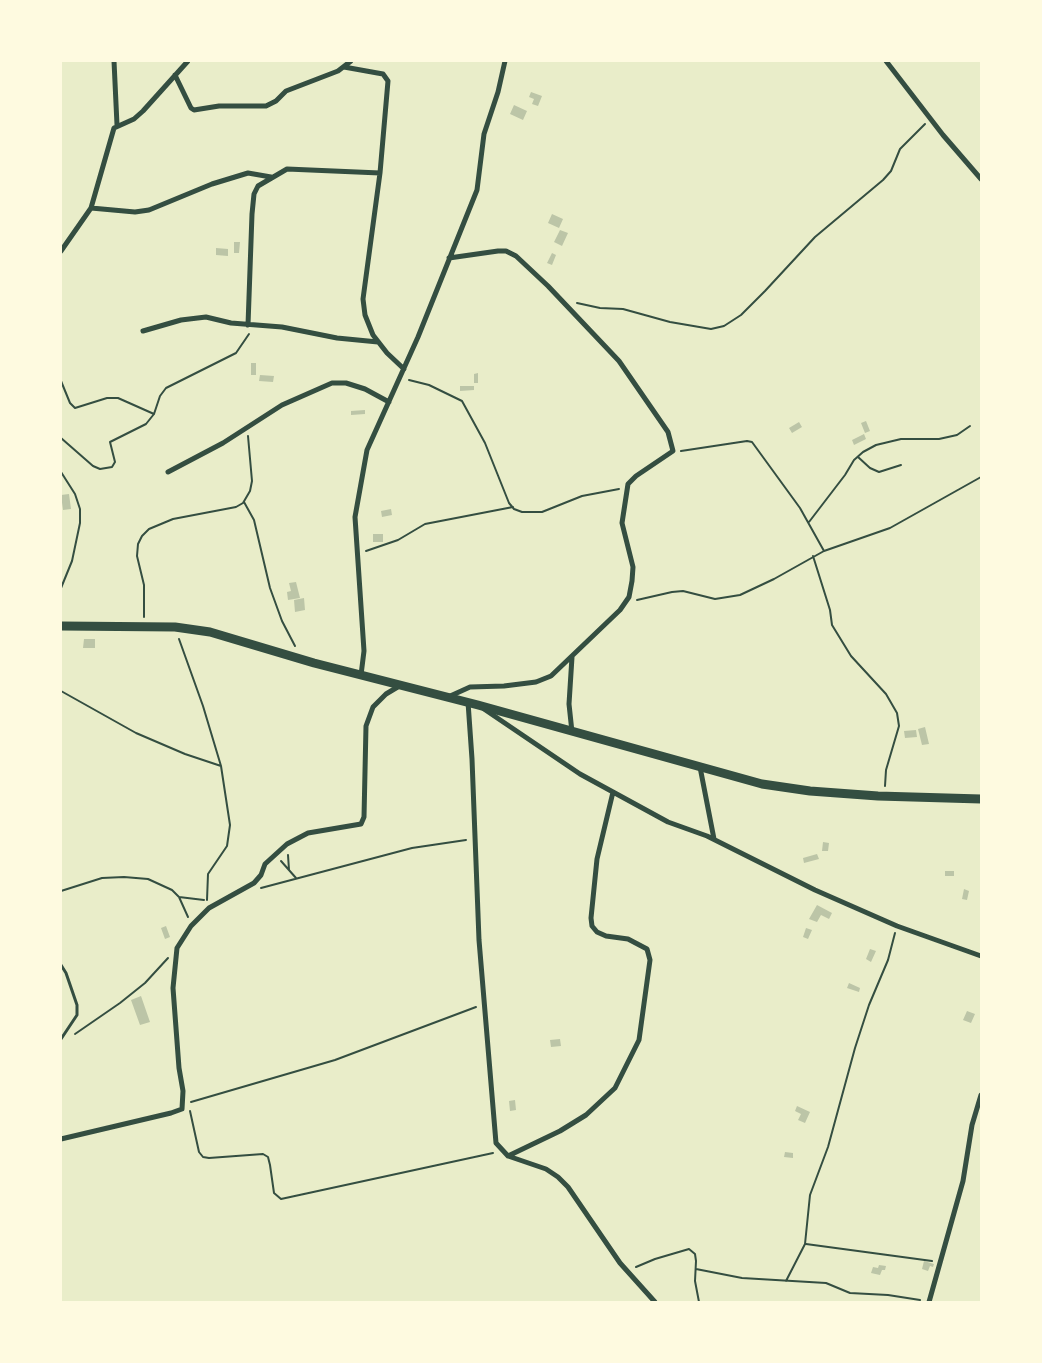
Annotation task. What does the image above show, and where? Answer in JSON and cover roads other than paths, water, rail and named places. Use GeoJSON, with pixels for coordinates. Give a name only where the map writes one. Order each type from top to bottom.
{"type":"FeatureCollection","features":[{"type":"Feature","properties":{"kind":"main road"},"geometry":{"type":"LineString","coordinates":[[61,626],[175,628],[210,632],[302,659],[478,704],[762,784],[810,792],[981,799]]}},
{"type":"Feature","properties":{"kind":"street"},"geometry":{"type":"LineString","coordinates":[[114,61],[117,125]]}},
{"type":"Feature","properties":{"kind":"street"},"geometry":{"type":"LineString","coordinates":[[61,251],[91,208],[112,132],[117,125],[134,119],[188,61]]}},
{"type":"Feature","properties":{"kind":"street"},"geometry":{"type":"LineString","coordinates":[[175,76],[191,108],[199,110],[219,106],[266,106],[286,91],[344,67],[350,61]]}},
{"type":"Feature","properties":{"kind":"street"},"geometry":{"type":"LineString","coordinates":[[362,675],[364,651],[355,516],[367,450],[404,369],[477,190],[484,134],[498,92],[504,61]]}},
{"type":"Feature","properties":{"kind":"street"},"geometry":{"type":"LineString","coordinates":[[886,61],[930,119],[981,179]]}},
{"type":"Feature","properties":{"kind":"street"},"geometry":{"type":"LineString","coordinates":[[344,67],[361,72],[383,74],[387,77],[380,173],[363,299],[365,315],[372,335],[404,369]]}},
{"type":"Feature","properties":{"kind":"street"},"geometry":{"type":"LineString","coordinates":[[248,325],[254,194],[258,186],[271,176],[286,169],[380,173]]}},
{"type":"Feature","properties":{"kind":"street"},"geometry":{"type":"LineString","coordinates":[[91,208],[135,212],[149,210],[212,184],[248,173],[271,176]]}},
{"type":"Feature","properties":{"kind":"street"},"geometry":{"type":"LineString","coordinates":[[448,697],[470,686],[504,686],[536,682],[551,676],[624,604],[629,597],[633,567],[622,523],[627,488],[636,476],[673,451],[668,432],[619,361],[516,256],[506,251],[449,258]]}},
{"type":"Feature","properties":{"kind":"street"},"geometry":{"type":"LineString","coordinates":[[143,331],[181,320],[206,318],[248,325],[282,327],[337,338],[378,342]]}},
{"type":"Feature","properties":{"kind":"street"},"geometry":{"type":"LineString","coordinates":[[168,472],[223,443],[282,405],[332,383],[346,383],[365,389],[389,402]]}},
{"type":"Feature","properties":{"kind":"street"},"geometry":{"type":"LineString","coordinates":[[572,657],[569,704],[572,732]]}},
{"type":"Feature","properties":{"kind":"street"},"geometry":{"type":"LineString","coordinates":[[61,1139],[171,1114],[182,1109],[183,1091],[173,988],[177,948],[190,926],[209,908],[224,898],[244,891],[261,875],[266,864],[274,854],[287,844],[308,834],[355,826],[363,822],[366,726],[373,707],[386,694],[401,685]]}},
{"type":"Feature","properties":{"kind":"street"},"geometry":{"type":"LineString","coordinates":[[468,702],[476,839],[479,940],[496,1143],[508,1156],[546,1169],[558,1177],[568,1187],[599,1236],[655,1302]]}},
{"type":"Feature","properties":{"kind":"street"},"geometry":{"type":"LineString","coordinates":[[478,704],[580,774],[668,822],[714,840],[815,890],[897,926],[981,956]]}},
{"type":"Feature","properties":{"kind":"street"},"geometry":{"type":"LineString","coordinates":[[700,767],[714,840]]}},
{"type":"Feature","properties":{"kind":"street"},"geometry":{"type":"LineString","coordinates":[[508,1156],[560,1131],[586,1115],[615,1088],[639,1040],[650,960],[647,949],[628,939],[606,936],[597,932],[592,926],[591,918],[597,859],[613,792]]}},
{"type":"Feature","properties":{"kind":"street"},"geometry":{"type":"LineString","coordinates":[[928,1302],[963,1181],[972,1125],[981,1095]]}},
{"type":"Feature","properties":{"kind":"lane"},"geometry":{"type":"LineString","coordinates":[[61,965],[77,1005],[77,1015],[61,1039]]}}]}
